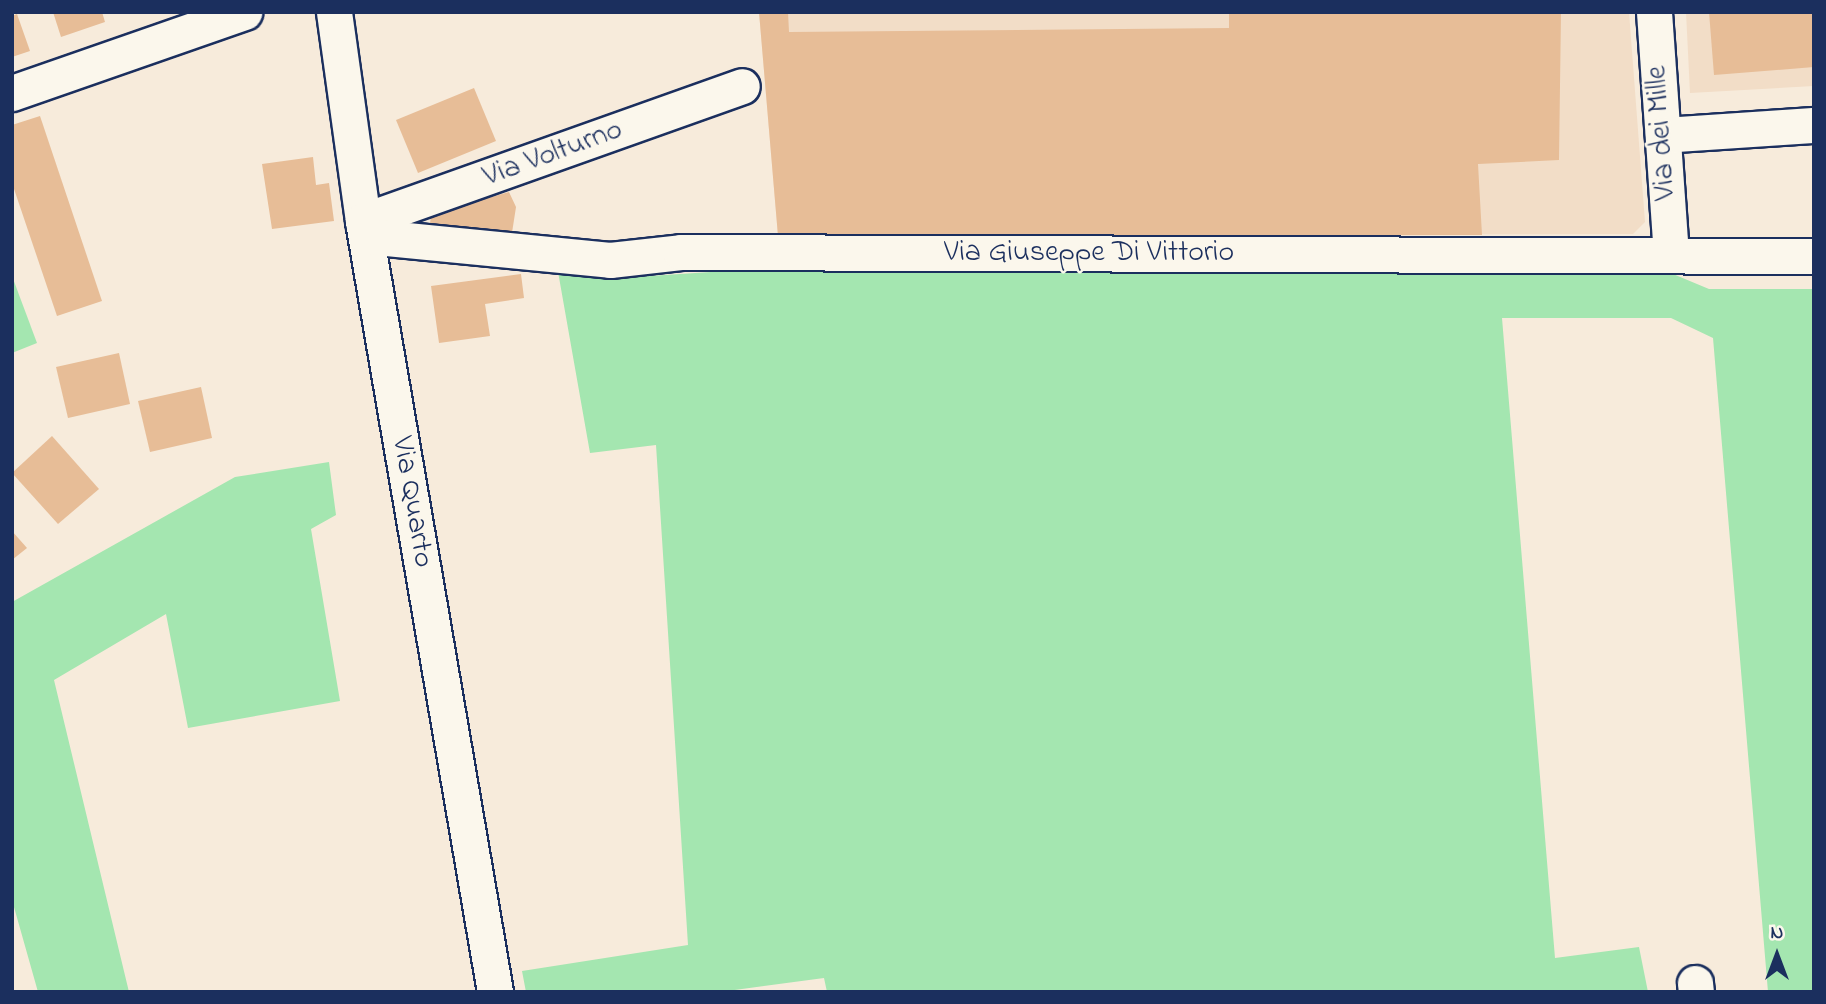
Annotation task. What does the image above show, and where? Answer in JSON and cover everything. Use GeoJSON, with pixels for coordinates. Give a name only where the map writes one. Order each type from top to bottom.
{"type":"FeatureCollection","features":[{"type":"Feature","properties":{"kind":"street"},"geometry":{"type":"LineString","coordinates":[[12,93],[244,12]]}},
{"type":"Feature","properties":{"kind":"street","name":"Via Quarto"},"geometry":{"type":"LineString","coordinates":[[334,12],[365,229],[495,992]]}},
{"type":"Feature","properties":{"kind":"street","name":"Via dei Mille"},"geometry":{"type":"LineString","coordinates":[[1654,12],[1671,254]]}},
{"type":"Feature","properties":{"kind":"street","name":"Via Volturno"},"geometry":{"type":"LineString","coordinates":[[365,229],[742,86]]}},
{"type":"Feature","properties":{"kind":"street"},"geometry":{"type":"LineString","coordinates":[[1663,135],[1814,125]]}},
{"type":"Feature","properties":{"kind":"street","name":"Via Giuseppe Di Vittorio"},"geometry":{"type":"LineString","coordinates":[[365,229],[610,260],[681,252],[1814,256]]}},
{"type":"Feature","properties":{"kind":"shaded area"},"geometry":{"type":"Polygon","coordinates":[[[759,12],[1629,12],[1645,222],[1633,234],[778,236],[759,12]]]}},
{"type":"Feature","properties":{"kind":"shaded area"},"geometry":{"type":"Polygon","coordinates":[[[1686,12],[1814,12],[1814,86],[1690,93],[1686,12]]]}},
{"type":"Feature","properties":{"kind":"green space"},"geometry":{"type":"Polygon","coordinates":[[[557,266],[619,278],[772,268],[1673,274],[1709,289],[1814,289],[1814,992],[1768,992],[1713,338],[1671,318],[1502,318],[1555,958],[1639,947],[1648,992],[827,992],[824,978],[720,992],[526,992],[522,971],[688,945],[656,445],[590,453],[557,266]]]}},
{"type":"Feature","properties":{"kind":"green space"},"geometry":{"type":"Polygon","coordinates":[[[12,276],[37,343],[12,353],[12,276]]]}},
{"type":"Feature","properties":{"kind":"green space"},"geometry":{"type":"Polygon","coordinates":[[[329,462],[336,515],[311,529],[340,701],[188,728],[166,614],[54,680],[129,992],[38,992],[12,900],[12,602],[235,477],[329,462]]]}},
{"type":"Feature","properties":{"kind":"building"},"geometry":{"type":"Polygon","coordinates":[[[53,12],[102,12],[105,22],[61,37],[53,12]]]}},
{"type":"Feature","properties":{"kind":"building"},"geometry":{"type":"Polygon","coordinates":[[[759,12],[788,12],[789,32],[1229,28],[1229,12],[1561,12],[1559,160],[1478,164],[1482,235],[778,236],[759,12]]]}},
{"type":"Feature","properties":{"kind":"building"},"geometry":{"type":"Polygon","coordinates":[[[1709,12],[1814,12],[1814,67],[1714,75],[1709,12]]]}},
{"type":"Feature","properties":{"kind":"building"},"geometry":{"type":"Polygon","coordinates":[[[17,14],[30,51],[12,57],[12,16],[17,14]]]}},
{"type":"Feature","properties":{"kind":"building"},"geometry":{"type":"Polygon","coordinates":[[[474,88],[496,141],[418,173],[396,120],[474,88]]]}},
{"type":"Feature","properties":{"kind":"building"},"geometry":{"type":"Polygon","coordinates":[[[40,116],[102,301],[57,316],[12,183],[12,125],[40,116]]]}},
{"type":"Feature","properties":{"kind":"building"},"geometry":{"type":"Polygon","coordinates":[[[313,157],[316,185],[329,183],[334,221],[272,229],[262,164],[313,157]]]}},
{"type":"Feature","properties":{"kind":"building"},"geometry":{"type":"Polygon","coordinates":[[[509,192],[516,207],[511,239],[429,234],[431,214],[509,192]]]}},
{"type":"Feature","properties":{"kind":"building"},"geometry":{"type":"Polygon","coordinates":[[[521,274],[524,298],[485,304],[490,336],[439,343],[431,286],[521,274]]]}},
{"type":"Feature","properties":{"kind":"building"},"geometry":{"type":"Polygon","coordinates":[[[119,353],[130,404],[68,418],[56,367],[119,353]]]}},
{"type":"Feature","properties":{"kind":"building"},"geometry":{"type":"Polygon","coordinates":[[[201,387],[212,438],[150,452],[138,401],[201,387]]]}},
{"type":"Feature","properties":{"kind":"building"},"geometry":{"type":"Polygon","coordinates":[[[52,436],[99,489],[58,524],[12,473],[52,436]]]}},
{"type":"Feature","properties":{"kind":"building"},"geometry":{"type":"Polygon","coordinates":[[[12,531],[27,548],[12,560],[12,531]]]}}]}
